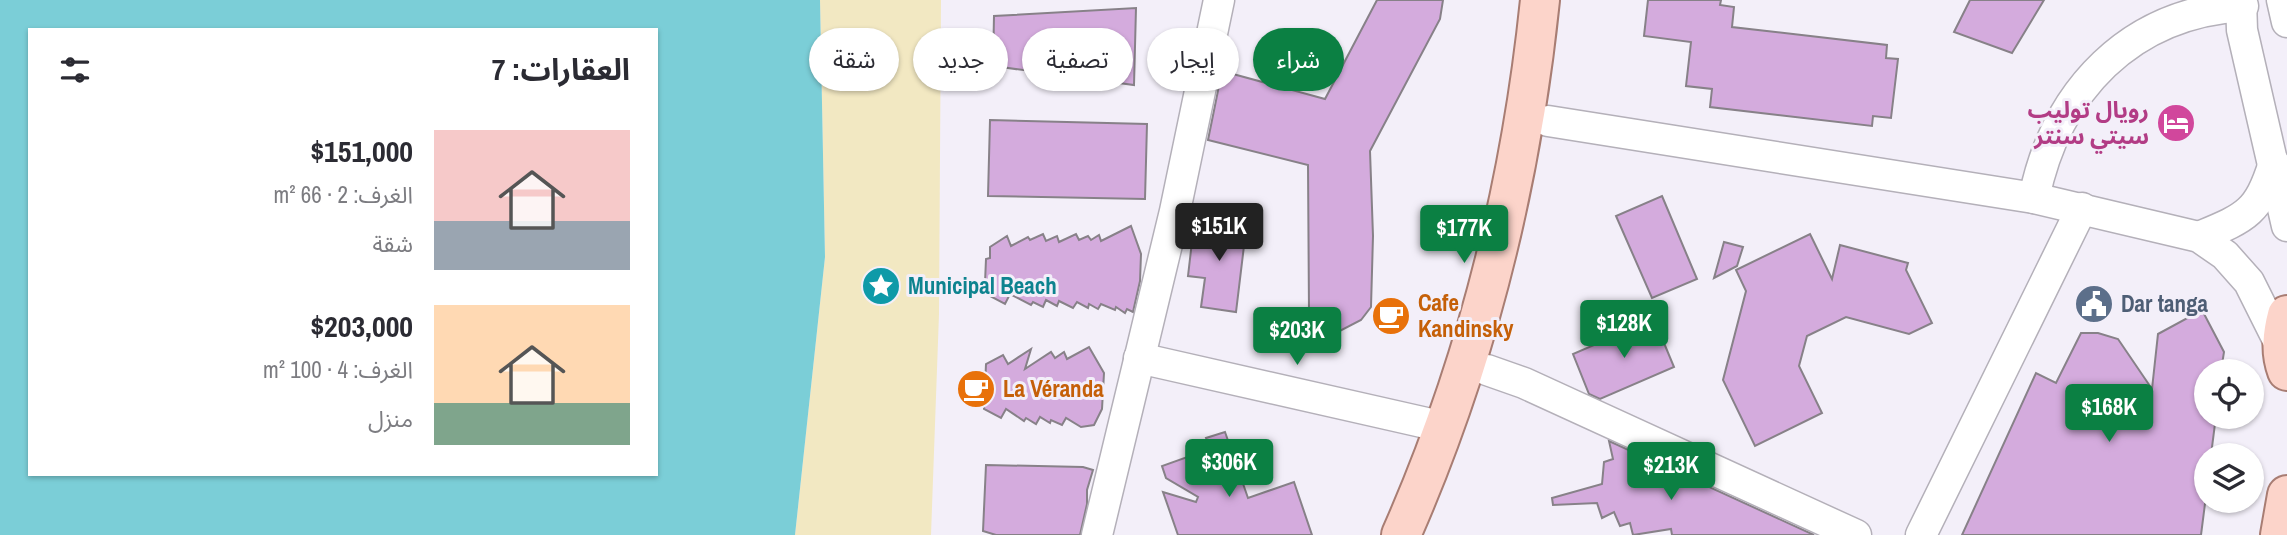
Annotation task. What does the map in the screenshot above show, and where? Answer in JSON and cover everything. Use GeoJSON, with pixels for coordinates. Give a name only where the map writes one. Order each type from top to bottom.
{"type":"FeatureCollection","features":[{"type":"Feature","properties":{"kind":"main road"},"geometry":{"type":"LineString","coordinates":[[1401,535],[1444,427],[1485,303],[1502,239],[1525,116],[1540,0]]}},
{"type":"Feature","properties":{"kind":"main road"},"geometry":{"type":"LineString","coordinates":[[1427,535],[1487,370],[1534,202],[1549,121],[1565,0]]}},
{"type":"Feature","properties":{"kind":"main road"},"geometry":{"type":"LineString","coordinates":[[2280,535],[2287,495]]}},
{"type":"Feature","properties":{"kind":"street"},"geometry":{"type":"LineString","coordinates":[[1097,535],[1178,198],[1219,0]]}},
{"type":"Feature","properties":{"kind":"street"},"geometry":{"type":"LineString","coordinates":[[2282,0],[2287,22]]}},
{"type":"Feature","properties":{"kind":"street"},"geometry":{"type":"LineString","coordinates":[[2034,198],[2040,170],[2052,138],[2067,110],[2085,86],[2119,51],[2167,22],[2190,13],[2242,3],[2242,30],[2287,226]]}},
{"type":"Feature","properties":{"kind":"street"},"geometry":{"type":"LineString","coordinates":[[1549,121],[2034,198],[2199,237],[2225,255],[2249,282],[2285,345]]}},
{"type":"Feature","properties":{"kind":"street"},"geometry":{"type":"LineString","coordinates":[[2199,237],[2227,225],[2257,204],[2266,189],[2274,163]]}},
{"type":"Feature","properties":{"kind":"street"},"geometry":{"type":"LineString","coordinates":[[1921,535],[2082,208]]}},
{"type":"Feature","properties":{"kind":"street"},"geometry":{"type":"LineString","coordinates":[[1139,358],[1444,427]]}},
{"type":"Feature","properties":{"kind":"street"},"geometry":{"type":"LineString","coordinates":[[1487,370],[1524,383],[1856,535]]}},
{"type":"Feature","properties":{"kind":"sand","name":"Municipal Beach"},"geometry":{"type":"Polygon","coordinates":[[[820,0],[941,0],[941,28],[913,28],[913,91],[940,91],[939,314],[931,535],[795,535],[825,257],[822,91],[899,91],[899,28],[821,28],[820,0]]]}},
{"type":"Feature","properties":{"kind":"water"},"geometry":{"type":"Polygon","coordinates":[[[0,0],[820,0],[821,28],[809,28],[809,91],[822,91],[825,257],[795,535],[0,535],[0,0]]]}},
{"type":"Feature","properties":{"kind":"building"},"geometry":{"type":"Polygon","coordinates":[[[1377,0],[1443,0],[1440,19],[1370,151],[1373,236],[1371,307],[1361,320],[1334,334],[1335,326],[1324,323],[1316,313],[1309,312],[1308,165],[1208,140],[1218,91],[1239,91],[1239,76],[1253,79],[1253,91],[1296,91],[1325,99],[1329,91],[1344,91],[1344,63],[1377,0]]]}},
{"type":"Feature","properties":{"kind":"building"},"geometry":{"type":"Polygon","coordinates":[[[1648,0],[1721,0],[1720,5],[1734,7],[1732,27],[1887,45],[1886,58],[1898,59],[1891,118],[1873,116],[1872,126],[1710,107],[1712,89],[1686,86],[1691,42],[1644,36],[1648,0]]]}},
{"type":"Feature","properties":{"kind":"building"},"geometry":{"type":"Polygon","coordinates":[[[1970,0],[2044,0],[2012,53],[1954,32],[1970,0]]]}},
{"type":"Feature","properties":{"kind":"building"},"geometry":{"type":"Polygon","coordinates":[[[1136,8],[1134,85],[1133,28],[1022,28],[1022,70],[1008,68],[1008,28],[994,28],[994,16],[1136,8]]]}},
{"type":"Feature","properties":{"kind":"building"},"geometry":{"type":"Polygon","coordinates":[[[990,120],[1147,124],[1145,199],[988,196],[990,120]]]}},
{"type":"Feature","properties":{"kind":"building"},"geometry":{"type":"Polygon","coordinates":[[[1662,196],[1697,279],[1652,298],[1616,216],[1662,196]]]}},
{"type":"Feature","properties":{"kind":"building"},"geometry":{"type":"Polygon","coordinates":[[[1220,218],[1247,221],[1236,312],[1201,307],[1205,278],[1188,276],[1193,233],[1202,234],[1203,228],[1219,230],[1220,218]]]}},
{"type":"Feature","properties":{"kind":"building"},"geometry":{"type":"Polygon","coordinates":[[[1131,226],[1141,254],[1140,281],[1133,312],[1127,309],[1125,313],[1116,307],[1115,310],[1101,304],[1098,309],[1089,304],[1088,308],[1077,302],[1073,308],[1059,301],[1057,306],[1046,300],[1043,307],[1033,302],[1031,305],[1010,294],[1005,304],[988,295],[989,284],[985,283],[986,259],[990,258],[990,247],[1007,236],[1011,246],[1028,237],[1030,240],[1043,234],[1046,241],[1057,236],[1059,242],[1076,234],[1079,240],[1088,236],[1091,240],[1099,235],[1101,241],[1131,226]]]}},
{"type":"Feature","properties":{"kind":"building"},"geometry":{"type":"Polygon","coordinates":[[[1810,234],[1832,279],[1840,245],[1908,263],[1906,270],[1932,323],[1909,334],[1846,317],[1807,336],[1799,366],[1822,413],[1755,446],[1723,380],[1746,291],[1736,270],[1810,234]]]}},
{"type":"Feature","properties":{"kind":"building"},"geometry":{"type":"Polygon","coordinates":[[[1724,242],[1743,247],[1737,266],[1714,278],[1724,242]]]}},
{"type":"Feature","properties":{"kind":"building"},"geometry":{"type":"Polygon","coordinates":[[[2202,310],[2224,352],[2223,359],[2194,359],[2194,429],[2214,429],[2213,443],[2194,443],[2194,513],[2204,513],[2201,535],[1962,535],[2036,373],[2056,383],[2081,333],[2098,333],[2118,339],[2152,389],[2158,334],[2202,310]]]}},
{"type":"Feature","properties":{"kind":"building"},"geometry":{"type":"Polygon","coordinates":[[[1654,319],[1674,367],[1600,399],[1589,394],[1573,354],[1654,319]]]}},
{"type":"Feature","properties":{"kind":"building"},"geometry":{"type":"Polygon","coordinates":[[[1089,347],[1104,373],[1102,409],[1094,425],[1081,427],[1066,418],[1062,425],[1051,420],[1050,423],[1040,417],[1036,424],[1026,418],[1024,421],[1006,409],[1001,418],[984,409],[986,364],[1003,355],[1008,364],[1031,349],[1025,369],[1051,352],[1055,358],[1064,352],[1067,359],[1089,347]]]}},
{"type":"Feature","properties":{"kind":"building"},"geometry":{"type":"Polygon","coordinates":[[[1225,432],[1248,498],[1294,482],[1312,535],[1178,535],[1163,492],[1196,502],[1198,497],[1166,478],[1162,466],[1210,449],[1206,438],[1225,432]]]}},
{"type":"Feature","properties":{"kind":"building"},"geometry":{"type":"Polygon","coordinates":[[[1609,441],[1814,535],[1672,535],[1671,529],[1633,535],[1630,523],[1620,526],[1614,512],[1602,518],[1597,503],[1553,505],[1552,498],[1602,484],[1604,462],[1613,459],[1609,441]]]}},
{"type":"Feature","properties":{"kind":"building"},"geometry":{"type":"Polygon","coordinates":[[[986,465],[1083,467],[1093,470],[1080,535],[996,535],[983,531],[986,465]]]}},
{"type":"Feature","properties":{"kind":"place","name":"رويال توليب سيتي سنتر"},"geometry":{"type":"Point","coordinates":[2176,123]}},
{"type":"Feature","properties":{"kind":"place","name":"Municipal Beach"},"geometry":{"type":"Point","coordinates":[881,286]}},
{"type":"Feature","properties":{"kind":"place","name":"Dar tanga"},"geometry":{"type":"Point","coordinates":[2094,304]}},
{"type":"Feature","properties":{"kind":"place","name":"Cafe Kandinsky"},"geometry":{"type":"Point","coordinates":[1391,316]}},
{"type":"Feature","properties":{"kind":"place","name":"La Véranda"},"geometry":{"type":"Point","coordinates":[976,389]}}]}
